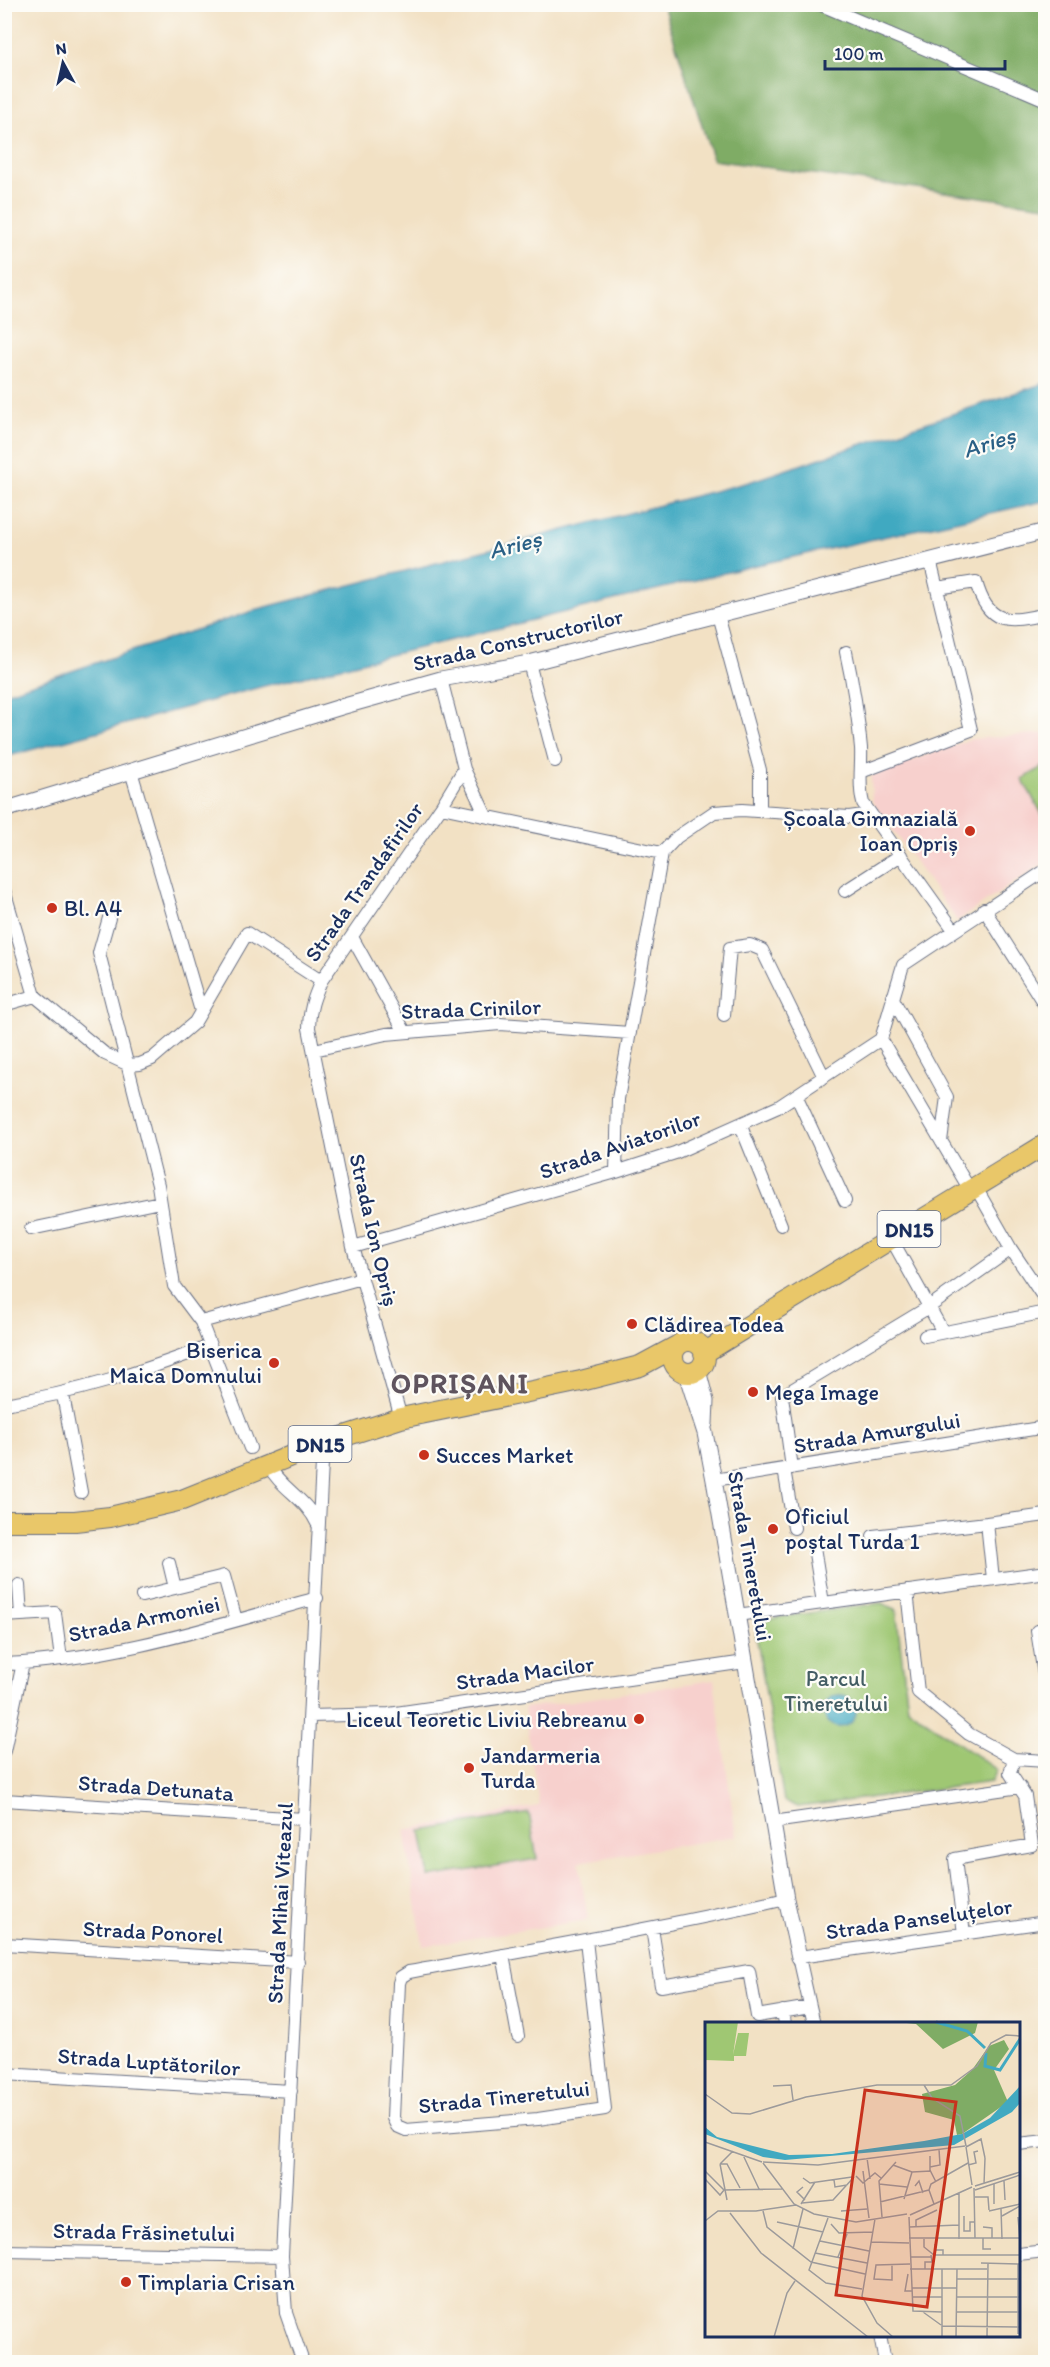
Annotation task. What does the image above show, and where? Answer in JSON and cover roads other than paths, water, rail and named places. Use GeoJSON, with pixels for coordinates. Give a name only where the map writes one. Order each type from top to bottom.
{"type":"FeatureCollection","features":[{"type":"Feature","properties":{"kind":"main road","name":"DN15"},"geometry":{"type":"LineString","coordinates":[[4,1521],[75,1521],[110,1517],[182,1500],[323,1443],[401,1418],[581,1381],[640,1366],[688,1358],[892,1240],[972,1188],[1046,1144]]}},
{"type":"Feature","properties":{"kind":"street"},"geometry":{"type":"LineString","coordinates":[[819,4],[1046,100]]}},
{"type":"Feature","properties":{"kind":"street","name":"Strada Constructorilor"},"geometry":{"type":"LineString","coordinates":[[4,810],[441,679],[529,663],[1046,531]]}},
{"type":"Feature","properties":{"kind":"street"},"geometry":{"type":"LineString","coordinates":[[861,771],[971,730],[930,560]]}},
{"type":"Feature","properties":{"kind":"street"},"geometry":{"type":"LineString","coordinates":[[937,588],[976,582],[986,607],[1001,619],[1015,621],[1046,614]]}},
{"type":"Feature","properties":{"kind":"street"},"geometry":{"type":"LineString","coordinates":[[718,615],[760,770],[760,811]]}},
{"type":"Feature","properties":{"kind":"street"},"geometry":{"type":"LineString","coordinates":[[846,652],[858,710],[860,789],[863,803],[954,930]]}},
{"type":"Feature","properties":{"kind":"street"},"geometry":{"type":"LineString","coordinates":[[529,663],[555,761]]}},
{"type":"Feature","properties":{"kind":"street"},"geometry":{"type":"LineString","coordinates":[[441,679],[464,769],[486,816]]}},
{"type":"Feature","properties":{"kind":"street","name":"Strada Trandafirilor"},"geometry":{"type":"LineString","coordinates":[[314,1050],[309,1014],[312,999],[321,981],[441,807],[464,769]]}},
{"type":"Feature","properties":{"kind":"street"},"geometry":{"type":"LineString","coordinates":[[5,891],[35,996],[105,1054],[129,1065],[152,1059],[195,1022],[201,1011],[131,771]]}},
{"type":"Feature","properties":{"kind":"street","name":"Strada Trandafirilor"},"geometry":{"type":"LineString","coordinates":[[441,807],[662,853]]}},
{"type":"Feature","properties":{"kind":"street"},"geometry":{"type":"LineString","coordinates":[[616,1172],[618,1099],[662,853],[690,827],[714,812],[760,811],[849,817],[871,814]]}},
{"type":"Feature","properties":{"kind":"street"},"geometry":{"type":"LineString","coordinates":[[845,891],[901,855]]}},
{"type":"Feature","properties":{"kind":"street"},"geometry":{"type":"LineString","coordinates":[[1046,870],[984,909],[903,965],[881,1039],[941,1141],[1046,1300]]}},
{"type":"Feature","properties":{"kind":"street"},"geometry":{"type":"LineString","coordinates":[[984,909],[1046,1007]]}},
{"type":"Feature","properties":{"kind":"street"},"geometry":{"type":"LineString","coordinates":[[109,918],[99,953],[129,1065],[160,1202],[174,1286],[201,1322],[250,1448]]}},
{"type":"Feature","properties":{"kind":"street","name":"Strada Trandafirilor"},"geometry":{"type":"LineString","coordinates":[[201,1011],[247,933],[321,981]]}},
{"type":"Feature","properties":{"kind":"street"},"geometry":{"type":"LineString","coordinates":[[352,937],[405,1032]]}},
{"type":"Feature","properties":{"kind":"street"},"geometry":{"type":"LineString","coordinates":[[724,1015],[730,948],[750,945],[762,950],[824,1077]]}},
{"type":"Feature","properties":{"kind":"street"},"geometry":{"type":"LineString","coordinates":[[4,1016],[10,1004],[35,996]]}},
{"type":"Feature","properties":{"kind":"street"},"geometry":{"type":"LineString","coordinates":[[892,997],[947,1097],[941,1141]]}},
{"type":"Feature","properties":{"kind":"street","name":"Strada Crinilor"},"geometry":{"type":"LineString","coordinates":[[314,1050],[405,1032],[500,1024],[630,1033]]}},
{"type":"Feature","properties":{"kind":"street","name":"Strada Aviatorilor"},"geometry":{"type":"LineString","coordinates":[[353,1247],[675,1153],[778,1107],[881,1039]]}},
{"type":"Feature","properties":{"kind":"street","name":"Strada Ion Opriș"},"geometry":{"type":"LineString","coordinates":[[314,1050],[353,1247],[401,1418]]}},
{"type":"Feature","properties":{"kind":"street"},"geometry":{"type":"LineString","coordinates":[[796,1095],[845,1201]]}},
{"type":"Feature","properties":{"kind":"street"},"geometry":{"type":"LineString","coordinates":[[740,1124],[781,1225]]}},
{"type":"Feature","properties":{"kind":"street"},"geometry":{"type":"LineString","coordinates":[[31,1229],[160,1202]]}},
{"type":"Feature","properties":{"kind":"street"},"geometry":{"type":"LineString","coordinates":[[892,1240],[943,1332]]}},
{"type":"Feature","properties":{"kind":"street"},"geometry":{"type":"LineString","coordinates":[[794,1528],[782,1396],[929,1307],[1011,1249]]}},
{"type":"Feature","properties":{"kind":"street"},"geometry":{"type":"LineString","coordinates":[[201,1322],[362,1278]]}},
{"type":"Feature","properties":{"kind":"street"},"geometry":{"type":"LineString","coordinates":[[926,1336],[1046,1312]]}},
{"type":"Feature","properties":{"kind":"street"},"geometry":{"type":"LineString","coordinates":[[4,1404],[63,1395],[141,1372],[210,1346]]}},
{"type":"Feature","properties":{"kind":"street","name":"Strada Tineretului"},"geometry":{"type":"LineString","coordinates":[[688,1358],[714,1480],[786,1899],[813,2022]]}},
{"type":"Feature","properties":{"kind":"street"},"geometry":{"type":"LineString","coordinates":[[63,1395],[81,1492]]}},
{"type":"Feature","properties":{"kind":"street","name":"Strada Amurgului"},"geometry":{"type":"LineString","coordinates":[[714,1480],[1046,1427]]}},
{"type":"Feature","properties":{"kind":"street","name":"Strada Mihai Viteazul"},"geometry":{"type":"LineString","coordinates":[[303,2362],[286,2313],[282,2256],[317,1598],[323,1443]]}},
{"type":"Feature","properties":{"kind":"street"},"geometry":{"type":"LineString","coordinates":[[268,1465],[272,1473],[304,1502],[320,1526]]}},
{"type":"Feature","properties":{"kind":"street"},"geometry":{"type":"LineString","coordinates":[[873,1536],[1046,1515]]}},
{"type":"Feature","properties":{"kind":"street"},"geometry":{"type":"LineString","coordinates":[[987,1523],[993,1579]]}},
{"type":"Feature","properties":{"kind":"street"},"geometry":{"type":"LineString","coordinates":[[814,1546],[823,1603]]}},
{"type":"Feature","properties":{"kind":"street","name":"Strada Armoniei"},"geometry":{"type":"LineString","coordinates":[[169,1563],[175,1588]]}},
{"type":"Feature","properties":{"kind":"street"},"geometry":{"type":"LineString","coordinates":[[737,1614],[1046,1572]]}},
{"type":"Feature","properties":{"kind":"street","name":"Strada Armoniei"},"geometry":{"type":"LineString","coordinates":[[142,1596],[224,1576],[236,1620]]}},
{"type":"Feature","properties":{"kind":"street"},"geometry":{"type":"LineString","coordinates":[[19,1584],[21,1615]]}},
{"type":"Feature","properties":{"kind":"street"},"geometry":{"type":"LineString","coordinates":[[907,1591],[918,1692],[969,1734],[1014,1759],[1046,1761]]}},
{"type":"Feature","properties":{"kind":"street","name":"Strada Armoniei"},"geometry":{"type":"LineString","coordinates":[[4,1664],[61,1659],[176,1637],[317,1598]]}},
{"type":"Feature","properties":{"kind":"street","name":"Strada Armoniei"},"geometry":{"type":"LineString","coordinates":[[4,1616],[55,1612],[61,1659]]}},
{"type":"Feature","properties":{"kind":"street"},"geometry":{"type":"LineString","coordinates":[[1037,1631],[1046,1687]]}},
{"type":"Feature","properties":{"kind":"street","name":"Strada Macilor"},"geometry":{"type":"LineString","coordinates":[[310,1716],[389,1714],[745,1662]]}},
{"type":"Feature","properties":{"kind":"street"},"geometry":{"type":"LineString","coordinates":[[4,1751],[23,1663]]}},
{"type":"Feature","properties":{"kind":"street"},"geometry":{"type":"LineString","coordinates":[[964,1934],[956,1859],[1032,1845],[1025,1796],[1010,1773],[1014,1759]]}},
{"type":"Feature","properties":{"kind":"street"},"geometry":{"type":"LineString","coordinates":[[773,1822],[1020,1787]]}},
{"type":"Feature","properties":{"kind":"street","name":"Strada Detunata"},"geometry":{"type":"LineString","coordinates":[[4,1800],[304,1819]]}},
{"type":"Feature","properties":{"kind":"street","name":"Strada Tineretului"},"geometry":{"type":"LineString","coordinates":[[586,1940],[605,2109],[537,2119],[406,2130],[397,2126],[393,2118],[401,1977],[409,1972],[652,1928],[786,1899]]}},
{"type":"Feature","properties":{"kind":"street","name":"Strada Panseluțelor"},"geometry":{"type":"LineString","coordinates":[[799,1957],[1046,1922]]}},
{"type":"Feature","properties":{"kind":"street"},"geometry":{"type":"LineString","coordinates":[[652,1928],[661,1986],[749,1971],[757,2016],[784,2018],[810,2007]]}},
{"type":"Feature","properties":{"kind":"street","name":"Strada Ponorel"},"geometry":{"type":"LineString","coordinates":[[4,1944],[298,1962]]}},
{"type":"Feature","properties":{"kind":"street"},"geometry":{"type":"LineString","coordinates":[[503,1955],[518,2036]]}},
{"type":"Feature","properties":{"kind":"street","name":"Strada Luptătorilor"},"geometry":{"type":"LineString","coordinates":[[4,2074],[291,2091]]}},
{"type":"Feature","properties":{"kind":"street"},"geometry":{"type":"LineString","coordinates":[[1020,2144],[1046,2140]]}},
{"type":"Feature","properties":{"kind":"street","name":"Strada Frăsinetului"},"geometry":{"type":"LineString","coordinates":[[4,2251],[282,2256]]}},
{"type":"Feature","properties":{"kind":"street"},"geometry":{"type":"LineString","coordinates":[[1020,2254],[1046,2251]]}},
{"type":"Feature","properties":{"kind":"street"},"geometry":{"type":"LineString","coordinates":[[880,2337],[885,2362]]}},
{"type":"Feature","properties":{"kind":"water","name":"Arieș"},"geometry":{"type":"Polygon","coordinates":[[[1045,383],[1045,501],[757,565],[264,686],[5,757],[5,693],[262,608],[749,482],[1045,383]]]}},
{"type":"Feature","properties":{"kind":"water"},"geometry":{"type":"Polygon","coordinates":[[[840,1695],[851,1700],[856,1711],[851,1722],[840,1727],[829,1722],[824,1711],[829,1700],[840,1695]]]}},
{"type":"Feature","properties":{"kind":"place","name":"Școala Gimnazială Ioan Opriș"},"geometry":{"type":"Point","coordinates":[970,831]}},
{"type":"Feature","properties":{"kind":"place","name":"Bl. A4"},"geometry":{"type":"Point","coordinates":[52,908]}},
{"type":"Feature","properties":{"kind":"place","name":"Clădirea Todea"},"geometry":{"type":"Point","coordinates":[632,1324]}},
{"type":"Feature","properties":{"kind":"place","name":"Biserica Maica Domnului"},"geometry":{"type":"Point","coordinates":[274,1363]}},
{"type":"Feature","properties":{"kind":"place","name":"Mega Image"},"geometry":{"type":"Point","coordinates":[753,1392]}},
{"type":"Feature","properties":{"kind":"place","name":"Succes Market"},"geometry":{"type":"Point","coordinates":[424,1455]}},
{"type":"Feature","properties":{"kind":"place","name":"Oficiul poștal Turda 1"},"geometry":{"type":"Point","coordinates":[773,1529]}},
{"type":"Feature","properties":{"kind":"place","name":"Liceul Teoretic Liviu Rebreanu"},"geometry":{"type":"Point","coordinates":[639,1719]}},
{"type":"Feature","properties":{"kind":"place","name":"Jandarmeria Turda"},"geometry":{"type":"Point","coordinates":[469,1768]}},
{"type":"Feature","properties":{"kind":"place","name":"Timplaria Crisan"},"geometry":{"type":"Point","coordinates":[126,2282]}},
{"type":"Feature","properties":{"kind":"district","name":"OPRIȘANI"},"geometry":{"type":"Point","coordinates":[460,1383]}},
{"type":"Feature","properties":{"kind":"park label","name":"Parcul Tineretului"},"geometry":{"type":"Point","coordinates":[836,1691]}}]}
